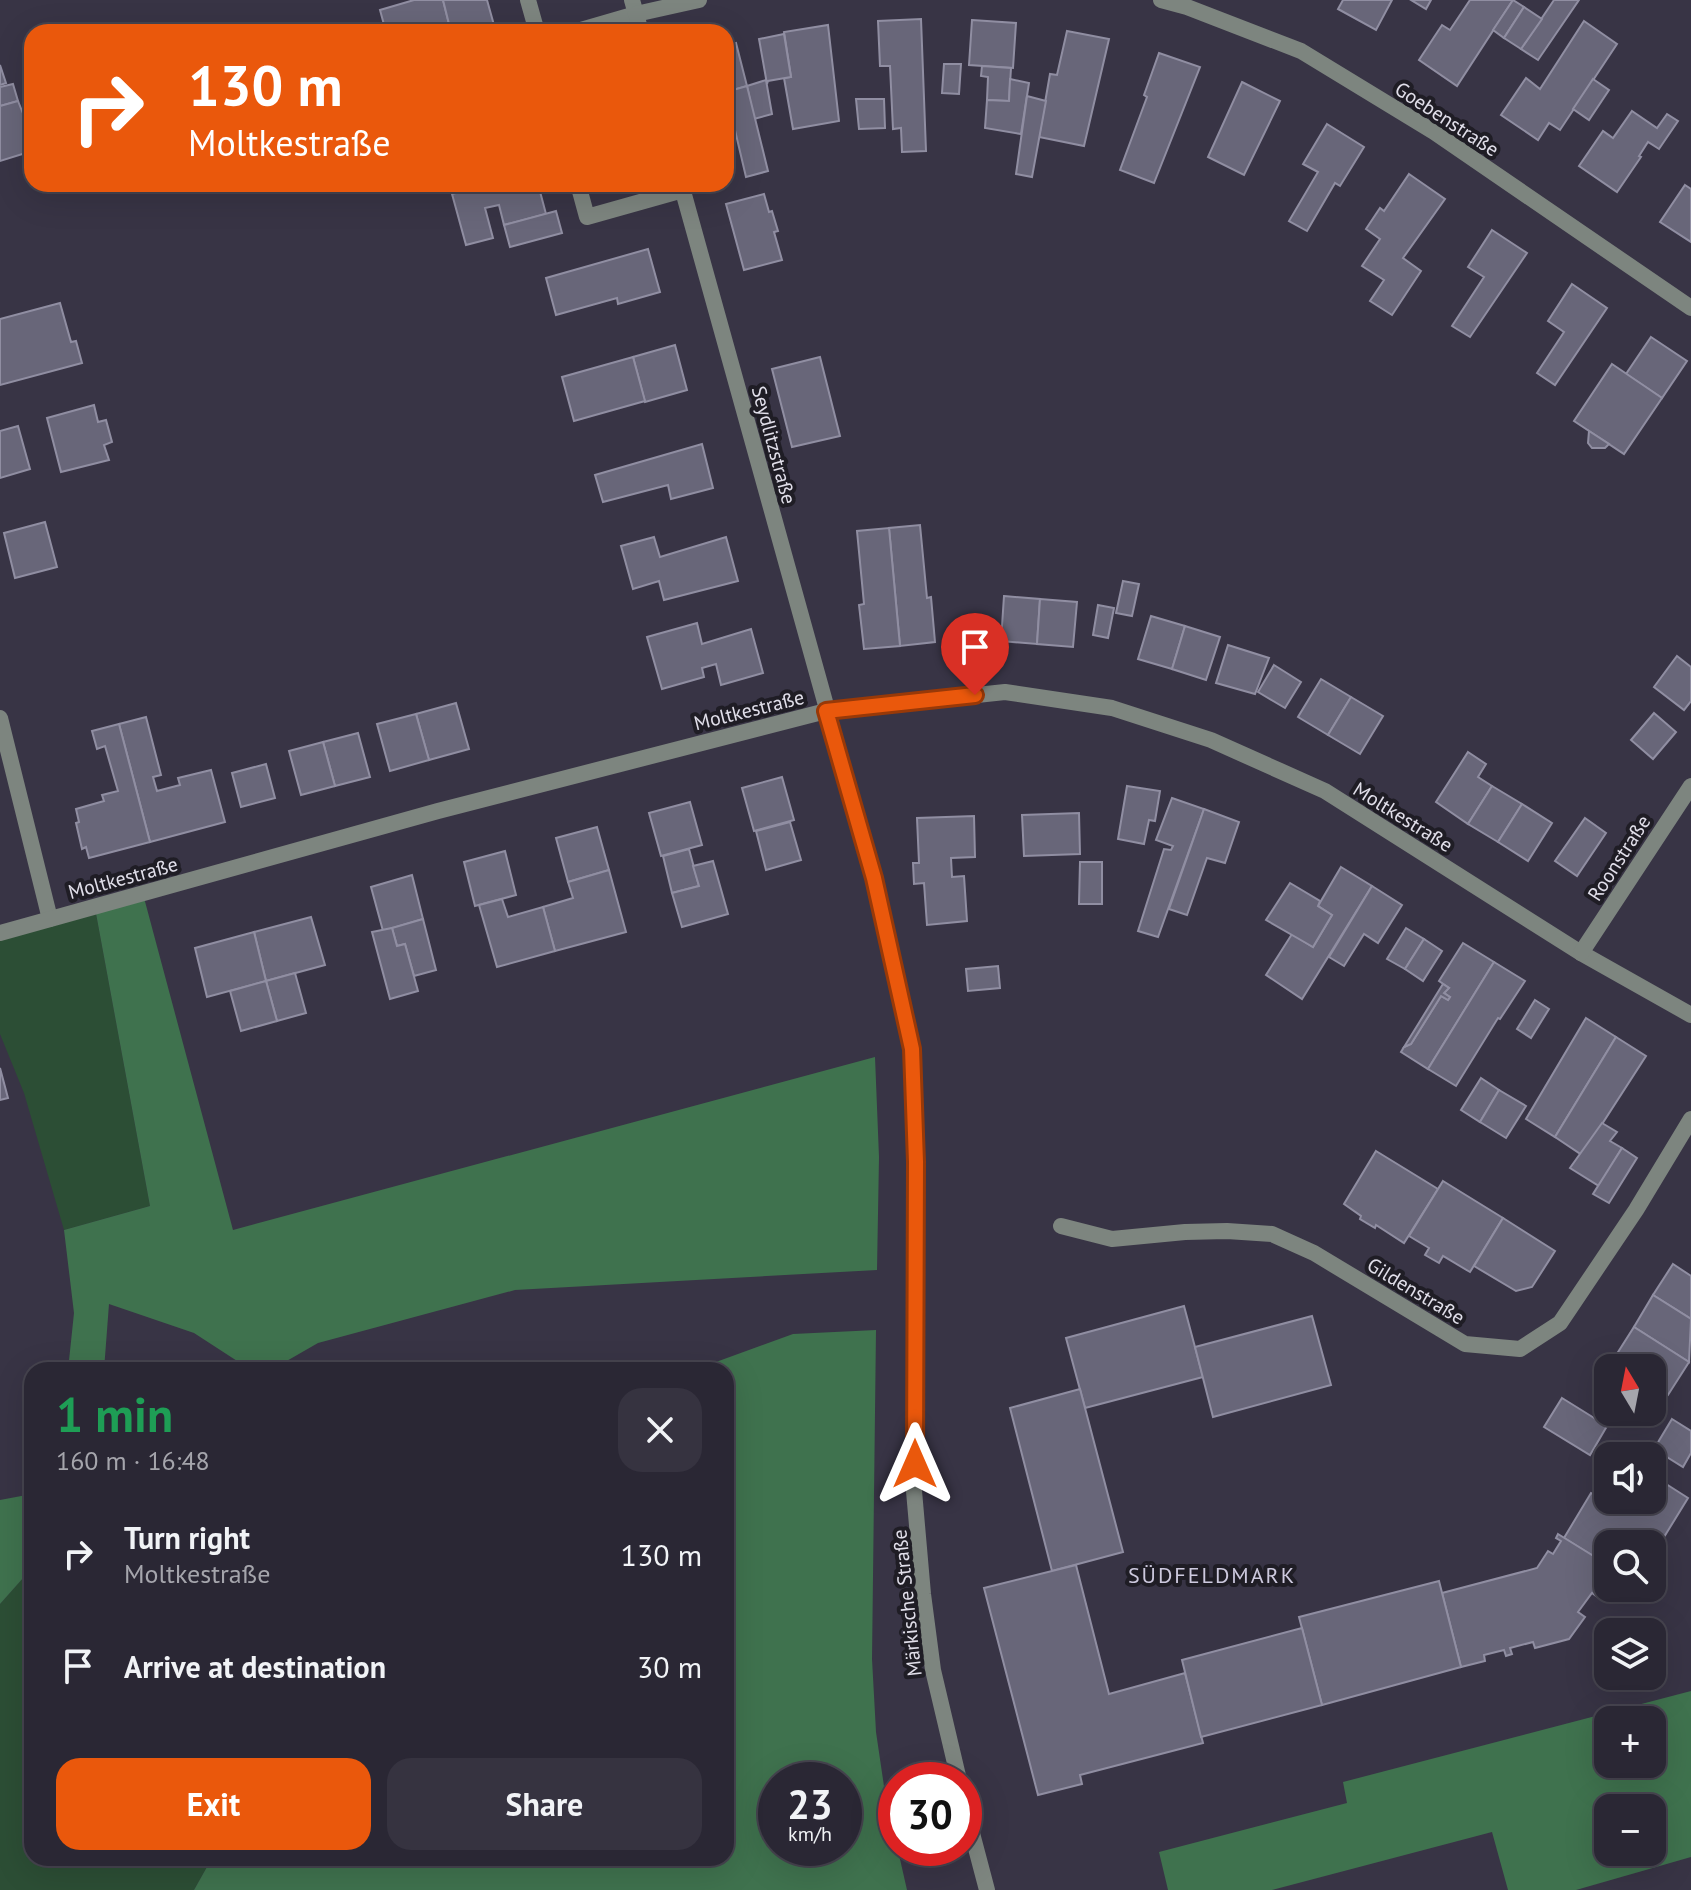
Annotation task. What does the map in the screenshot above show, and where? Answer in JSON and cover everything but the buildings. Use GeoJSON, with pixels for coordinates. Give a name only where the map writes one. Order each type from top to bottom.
{"type":"FeatureCollection","features":[{"type":"Feature","properties":{"kind":"street"},"geometry":{"type":"LineString","coordinates":[[528,0],[535,24]]}},
{"type":"Feature","properties":{"kind":"street"},"geometry":{"type":"LineString","coordinates":[[593,24],[634,7],[699,0]]}},
{"type":"Feature","properties":{"kind":"street","name":"Goebenstraße"},"geometry":{"type":"LineString","coordinates":[[1161,0],[1301,51],[1434,132],[1691,308]]}},
{"type":"Feature","properties":{"kind":"street","name":"Seydlitzstraße"},"geometry":{"type":"LineString","coordinates":[[580,192],[587,217],[666,192]]}},
{"type":"Feature","properties":{"kind":"street","name":"Seydlitzstraße"},"geometry":{"type":"LineString","coordinates":[[683,192],[826,711]]}},
{"type":"Feature","properties":{"kind":"street","name":"Moltkestraße"},"geometry":{"type":"LineString","coordinates":[[0,933],[438,811],[826,711],[1005,692],[1112,708],[1197,735],[1325,791],[1581,953],[1691,1015]]}},
{"type":"Feature","properties":{"kind":"street","name":"Märkische Straße"},"geometry":{"type":"LineString","coordinates":[[826,711],[874,878],[912,1049],[916,1162],[914,1491],[933,1670],[955,1762]]}},
{"type":"Feature","properties":{"kind":"street"},"geometry":{"type":"LineString","coordinates":[[0,718],[50,919]]}},
{"type":"Feature","properties":{"kind":"street","name":"Roonstraße"},"geometry":{"type":"LineString","coordinates":[[1581,953],[1691,786]]}},
{"type":"Feature","properties":{"kind":"street","name":"Gildenstraße"},"geometry":{"type":"LineString","coordinates":[[1061,1226],[1112,1239],[1185,1232],[1272,1234],[1314,1253],[1465,1344],[1520,1349],[1560,1323],[1636,1210],[1691,1119]]}},
{"type":"Feature","properties":{"kind":"street"},"geometry":{"type":"LineString","coordinates":[[981,1866],[987,1890]]}},
{"type":"Feature","properties":{"kind":"green space"},"geometry":{"type":"Polygon","coordinates":[[[143,894],[233,1230],[875,1057],[879,1157],[877,1270],[515,1290],[318,1343],[285,1362],[239,1362],[194,1333],[109,1304],[105,1362],[69,1362],[74,1313],[64,1230],[150,1206],[95,908],[143,894]]]}},
{"type":"Feature","properties":{"kind":"green space"},"geometry":{"type":"Polygon","coordinates":[[[95,908],[150,1206],[64,1230],[24,1093],[0,1034],[0,933],[95,908]]]}},
{"type":"Feature","properties":{"kind":"green space"},"geometry":{"type":"Polygon","coordinates":[[[876,1330],[872,1659],[880,1762],[878,1762],[878,1866],[902,1866],[907,1890],[194,1890],[208,1866],[734,1866],[734,1362],[716,1362],[793,1334],[876,1330]]]}},
{"type":"Feature","properties":{"kind":"green space"},"geometry":{"type":"Polygon","coordinates":[[[24,1496],[24,1577],[0,1604],[0,1500],[24,1496]]]}},
{"type":"Feature","properties":{"kind":"green space"},"geometry":{"type":"Polygon","coordinates":[[[24,1577],[24,1866],[208,1866],[194,1890],[0,1890],[0,1604],[24,1577]]]}},
{"type":"Feature","properties":{"kind":"green space"},"geometry":{"type":"Polygon","coordinates":[[[1691,1691],[1691,1857],[1666,1864],[1666,1794],[1594,1794],[1594,1866],[1660,1866],[1576,1890],[1508,1890],[1492,1832],[1272,1890],[1168,1890],[1159,1852],[1347,1803],[1343,1782],[1594,1716],[1594,1778],[1666,1778],[1666,1706],[1634,1706],[1691,1691]]]}},
{"type":"Feature","properties":{"kind":"district","name":"SÜDFELDMARK"},"geometry":{"type":"Point","coordinates":[1212,1575]}},
{"type":"Feature","properties":{"kind":"route"},"geometry":{"type":"LineString","coordinates":[[915,1464],[916,1162],[912,1049],[874,878],[826,711],[975,695]]}}]}
